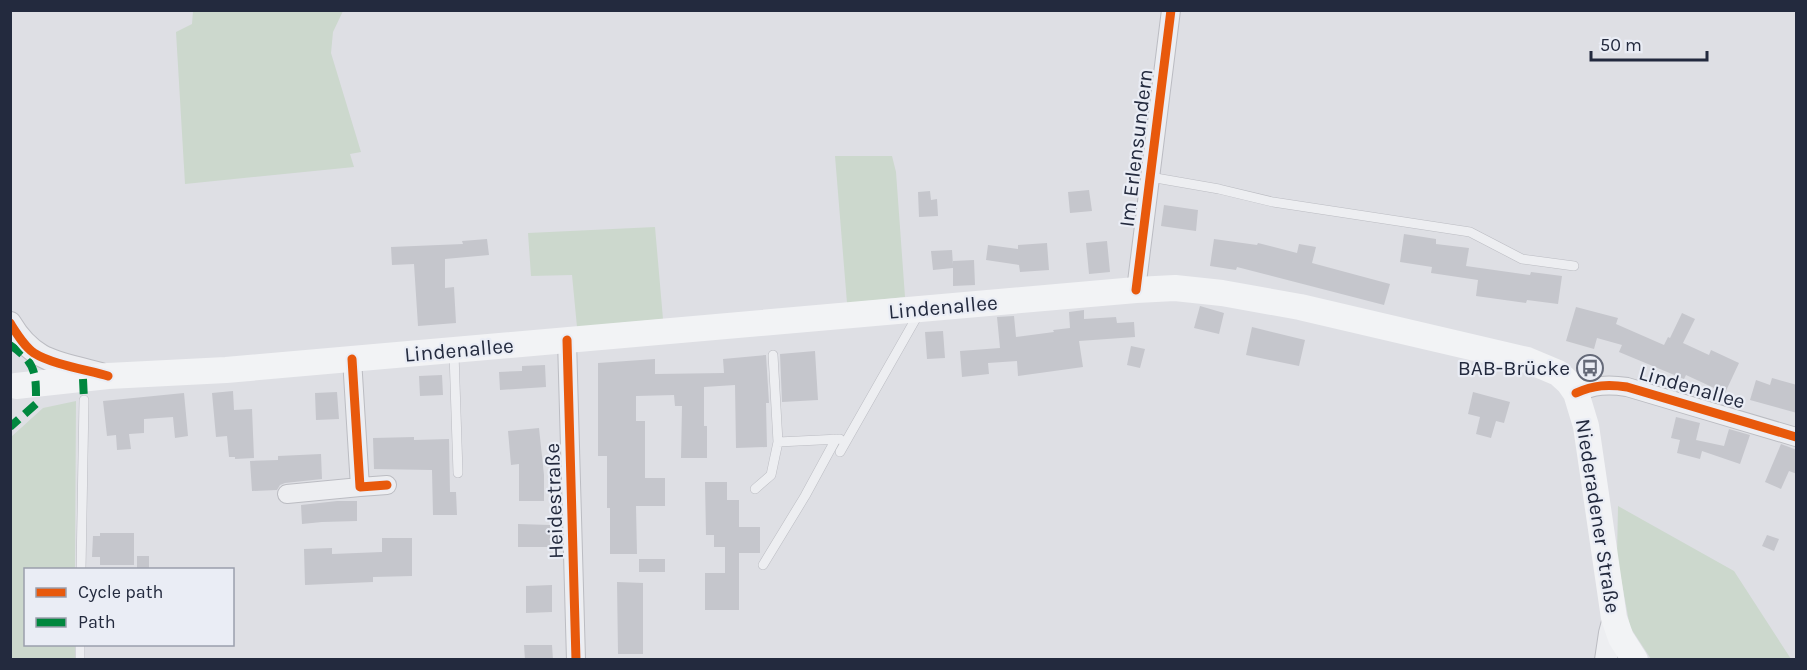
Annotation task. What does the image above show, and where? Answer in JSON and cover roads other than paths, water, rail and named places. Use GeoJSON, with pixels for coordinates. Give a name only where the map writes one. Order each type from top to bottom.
{"type":"FeatureCollection","features":[{"type":"Feature","properties":{"kind":"main road","name":"Lindenallee"},"geometry":{"type":"LineString","coordinates":[[12,389],[108,376],[226,370],[922,308],[1175,288],[1233,295],[1311,309],[1527,360]]}},
{"type":"Feature","properties":{"kind":"main road","name":"Niederadener Straße"},"geometry":{"type":"LineString","coordinates":[[1527,360],[1558,373],[1576,393],[1586,426],[1614,618],[1621,638],[1635,660]]}},
{"type":"Feature","properties":{"kind":"street","name":"Im Erlensundern"},"geometry":{"type":"LineString","coordinates":[[1136,290],[1172,10]]}},
{"type":"Feature","properties":{"kind":"street","name":"Lindenallee"},"geometry":{"type":"LineString","coordinates":[[10,323],[33,353],[108,376]]}},
{"type":"Feature","properties":{"kind":"street","name":"Heidestraße"},"geometry":{"type":"LineString","coordinates":[[567,340],[576,660]]}},
{"type":"Feature","properties":{"kind":"street"},"geometry":{"type":"LineString","coordinates":[[352,359],[360,488]]}},
{"type":"Feature","properties":{"kind":"street","name":"Lindenallee"},"geometry":{"type":"LineString","coordinates":[[1576,393],[1593,385],[1612,384],[1797,437]]}},
{"type":"Feature","properties":{"kind":"street"},"geometry":{"type":"LineString","coordinates":[[287,494],[387,484]]}},
{"type":"Feature","properties":{"kind":"street"},"geometry":{"type":"LineString","coordinates":[[1606,660],[1614,618]]}},
{"type":"Feature","properties":{"kind":"lane","name":"Im Erlensundern"},"geometry":{"type":"LineString","coordinates":[[1150,177],[1219,189],[1273,202],[1470,232],[1522,259],[1574,266]]}},
{"type":"Feature","properties":{"kind":"lane"},"geometry":{"type":"LineString","coordinates":[[840,453],[922,308]]}},
{"type":"Feature","properties":{"kind":"lane"},"geometry":{"type":"LineString","coordinates":[[454,350],[458,473]]}},
{"type":"Feature","properties":{"kind":"lane"},"geometry":{"type":"LineString","coordinates":[[755,489],[771,475],[778,442],[773,355]]}},
{"type":"Feature","properties":{"kind":"lane"},"geometry":{"type":"LineString","coordinates":[[81,568],[84,400]]}},
{"type":"Feature","properties":{"kind":"lane"},"geometry":{"type":"LineString","coordinates":[[763,565],[836,439]]}},
{"type":"Feature","properties":{"kind":"lane"},"geometry":{"type":"LineString","coordinates":[[778,442],[848,439]]}},
{"type":"Feature","properties":{"kind":"place","name":"BAB-Brücke"},"geometry":{"type":"Point","coordinates":[1590,368]}}]}
